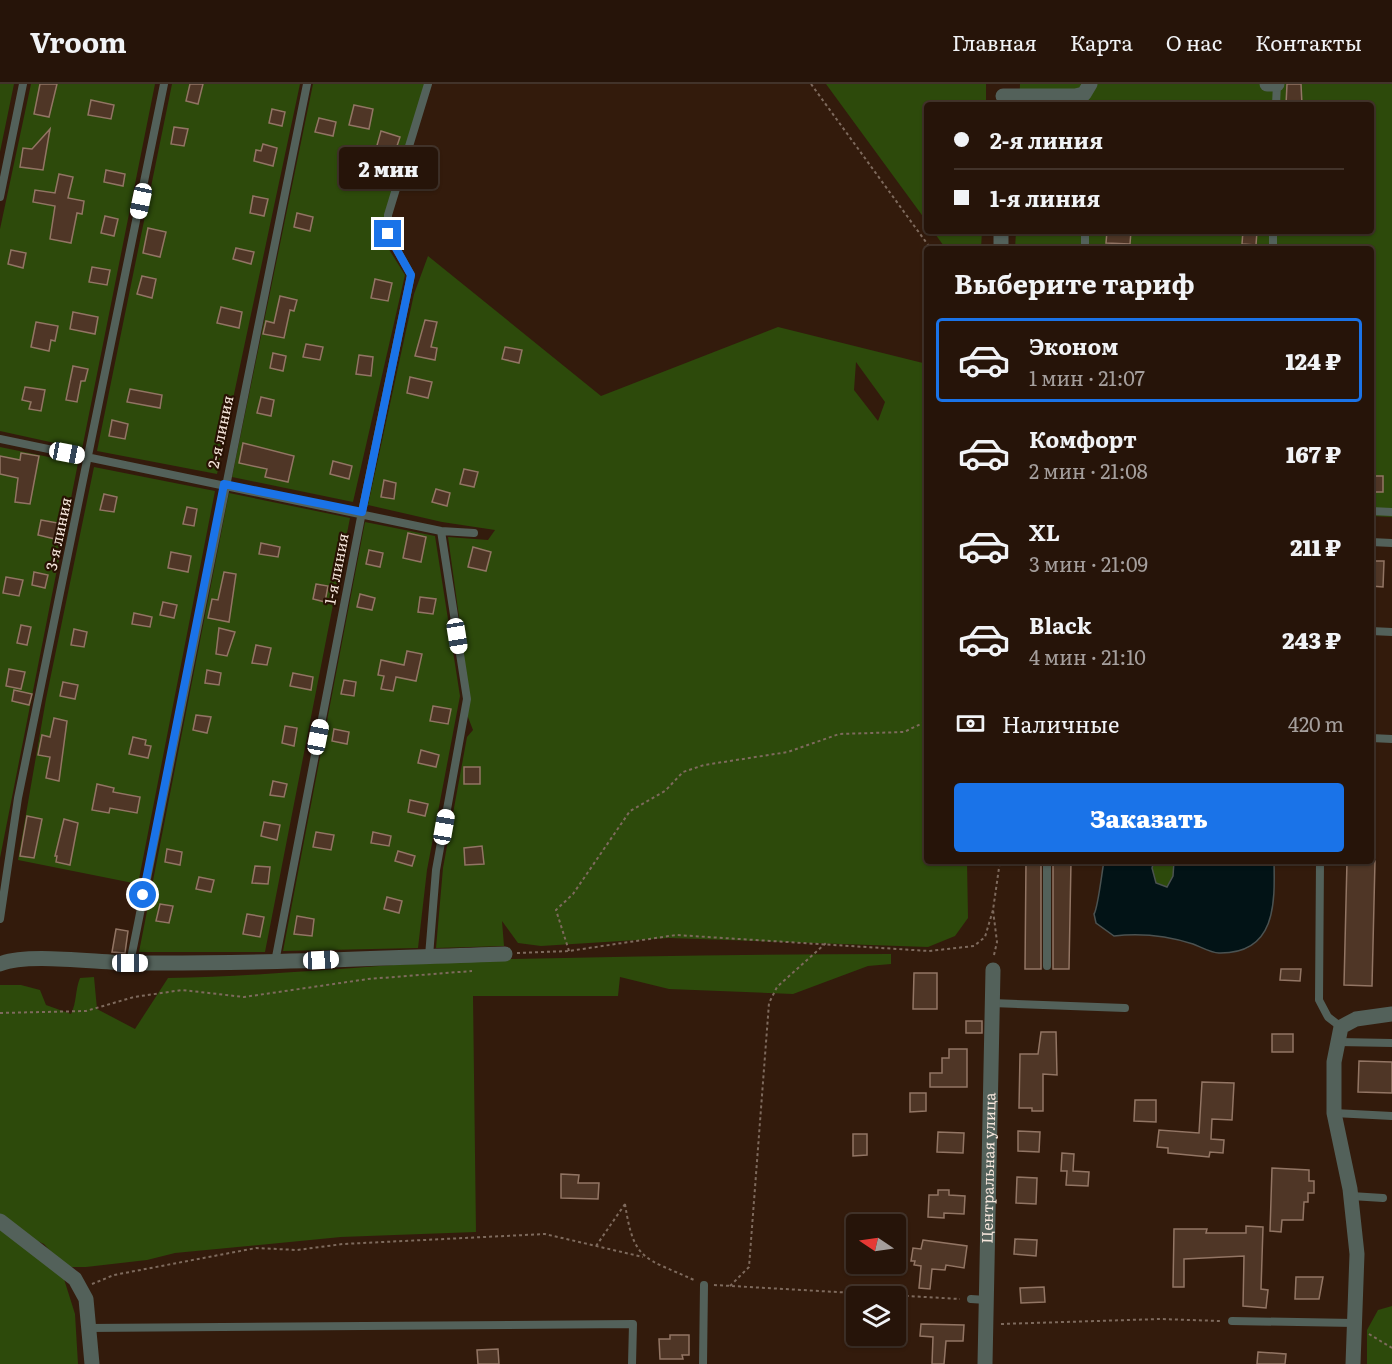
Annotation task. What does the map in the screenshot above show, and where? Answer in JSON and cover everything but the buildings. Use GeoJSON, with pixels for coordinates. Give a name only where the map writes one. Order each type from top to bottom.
{"type":"FeatureCollection","features":[{"type":"Feature","properties":{"kind":"street"},"geometry":{"type":"LineString","coordinates":[[1267,84],[1277,84]]}},
{"type":"Feature","properties":{"kind":"street"},"geometry":{"type":"LineString","coordinates":[[1003,95],[1076,96],[1086,94]]}},
{"type":"Feature","properties":{"kind":"street"},"geometry":{"type":"LineString","coordinates":[[0,964],[27,960],[130,963],[275,962],[513,955]]}},
{"type":"Feature","properties":{"kind":"street","name":"Центральная улица"},"geometry":{"type":"LineString","coordinates":[[985,1364],[985,1324],[979,1300],[993,970]]}},
{"type":"Feature","properties":{"kind":"street"},"geometry":{"type":"LineString","coordinates":[[1353,1364],[1357,1254],[1350,1192],[1334,1113],[1334,1062],[1340,1034],[1356,1019],[1392,1014]]}},
{"type":"Feature","properties":{"kind":"street"},"geometry":{"type":"LineString","coordinates":[[0,1221],[75,1279],[86,1299],[92,1364]]}},
{"type":"Feature","properties":{"kind":"lane"},"geometry":{"type":"LineString","coordinates":[[0,197],[23,84]]}},
{"type":"Feature","properties":{"kind":"lane","name":"3-я линия"},"geometry":{"type":"LineString","coordinates":[[0,919],[18,798],[164,84]]}},
{"type":"Feature","properties":{"kind":"lane","name":"2-я линия"},"geometry":{"type":"LineString","coordinates":[[130,963],[224,484],[307,84]]}},
{"type":"Feature","properties":{"kind":"lane","name":"1-я линия"},"geometry":{"type":"LineString","coordinates":[[275,962],[362,512],[411,275],[388,234],[388,215],[428,84]]}},
{"type":"Feature","properties":{"kind":"lane"},"geometry":{"type":"LineString","coordinates":[[1276,102],[1277,84]]}},
{"type":"Feature","properties":{"kind":"lane"},"geometry":{"type":"LineString","coordinates":[[0,439],[362,512],[441,531],[474,533]]}},
{"type":"Feature","properties":{"kind":"lane"},"geometry":{"type":"LineString","coordinates":[[1374,511],[1392,512]]}},
{"type":"Feature","properties":{"kind":"lane"},"geometry":{"type":"LineString","coordinates":[[429,957],[436,870],[466,699],[441,531]]}},
{"type":"Feature","properties":{"kind":"lane"},"geometry":{"type":"LineString","coordinates":[[1374,542],[1392,543]]}},
{"type":"Feature","properties":{"kind":"lane"},"geometry":{"type":"LineString","coordinates":[[1374,632],[1392,632]]}},
{"type":"Feature","properties":{"kind":"lane"},"geometry":{"type":"LineString","coordinates":[[1374,738],[1392,739]]}},
{"type":"Feature","properties":{"kind":"lane"},"geometry":{"type":"LineString","coordinates":[[1047,864],[1047,966]]}},
{"type":"Feature","properties":{"kind":"lane"},"geometry":{"type":"LineString","coordinates":[[1320,864],[1319,1000],[1340,1034],[1392,1043]]}},
{"type":"Feature","properties":{"kind":"lane"},"geometry":{"type":"LineString","coordinates":[[992,1003],[1125,1008]]}},
{"type":"Feature","properties":{"kind":"lane"},"geometry":{"type":"LineString","coordinates":[[1334,1113],[1392,1116]]}},
{"type":"Feature","properties":{"kind":"lane"},"geometry":{"type":"LineString","coordinates":[[1350,1192],[1383,1197]]}},
{"type":"Feature","properties":{"kind":"lane"},"geometry":{"type":"LineString","coordinates":[[703,1364],[704,1285]]}},
{"type":"Feature","properties":{"kind":"lane"},"geometry":{"type":"LineString","coordinates":[[1232,1321],[1354,1323]]}},
{"type":"Feature","properties":{"kind":"lane"},"geometry":{"type":"LineString","coordinates":[[87,1328],[633,1324],[632,1364]]}},
{"type":"Feature","properties":{"kind":"path"},"geometry":{"type":"LineString","coordinates":[[811,84],[929,246]]}},
{"type":"Feature","properties":{"kind":"path"},"geometry":{"type":"LineString","coordinates":[[569,951],[556,910],[573,894],[630,811],[665,791],[683,771],[704,765],[788,752],[839,734],[904,732],[924,722]]}},
{"type":"Feature","properties":{"kind":"path"},"geometry":{"type":"LineString","coordinates":[[513,955],[569,951],[676,935],[929,951],[974,946],[985,937],[993,910],[1000,864]]}},
{"type":"Feature","properties":{"kind":"path"},"geometry":{"type":"LineString","coordinates":[[993,910],[998,942],[993,970]]}},
{"type":"Feature","properties":{"kind":"path"},"geometry":{"type":"LineString","coordinates":[[730,1286],[749,1267],[769,1003],[777,987],[826,943]]}},
{"type":"Feature","properties":{"kind":"path"},"geometry":{"type":"LineString","coordinates":[[0,1012],[86,1011],[134,997],[182,990],[244,997],[368,979],[479,970]]}},
{"type":"Feature","properties":{"kind":"path"},"geometry":{"type":"LineString","coordinates":[[596,1246],[625,1204],[630,1236],[643,1257]]}},
{"type":"Feature","properties":{"kind":"path"},"geometry":{"type":"LineString","coordinates":[[80,1288],[114,1275],[256,1248],[297,1250],[344,1244],[545,1234],[643,1257],[704,1285],[979,1300]]}},
{"type":"Feature","properties":{"kind":"path"},"geometry":{"type":"LineString","coordinates":[[985,1324],[1160,1319],[1232,1321]]}},
{"type":"Feature","properties":{"kind":"path"},"geometry":{"type":"LineString","coordinates":[[1354,1323],[1392,1348]]}},
{"type":"Feature","properties":{"kind":"green space"},"geometry":{"type":"Polygon","coordinates":[[[0,84],[14,84],[0,152],[0,84]]]}},
{"type":"Feature","properties":{"kind":"green space"},"geometry":{"type":"Polygon","coordinates":[[[31,84],[155,84],[82,449],[0,431],[0,229],[31,84]]]}},
{"type":"Feature","properties":{"kind":"green space"},"geometry":{"type":"Polygon","coordinates":[[[172,84],[300,84],[217,474],[97,451],[172,84]]]}},
{"type":"Feature","properties":{"kind":"green space"},"geometry":{"type":"Polygon","coordinates":[[[313,84],[426,84],[380,235],[405,275],[353,502],[232,477],[313,84]]]}},
{"type":"Feature","properties":{"kind":"green space"},"geometry":{"type":"Polygon","coordinates":[[[826,84],[986,84],[986,102],[924,102],[924,218],[826,84]]]}},
{"type":"Feature","properties":{"kind":"green space"},"geometry":{"type":"Polygon","coordinates":[[[1020,84],[1392,84],[1392,517],[1374,516],[1374,246],[1015,246],[1016,234],[1374,234],[1374,102],[1019,102],[1020,84]]]}},
{"type":"Feature","properties":{"kind":"green space"},"geometry":{"type":"Polygon","coordinates":[[[935,234],[982,234],[981,246],[944,246],[935,234]]]}},
{"type":"Feature","properties":{"kind":"green space"},"geometry":{"type":"Polygon","coordinates":[[[428,256],[601,396],[778,327],[924,363],[924,864],[967,864],[968,918],[955,936],[928,947],[669,938],[541,946],[518,943],[502,921],[504,946],[436,948],[443,868],[467,737],[473,730],[466,712],[454,633],[460,624],[448,537],[488,540],[495,530],[442,522],[368,505],[414,294],[428,256]],[[856,362],[854,390],[878,421],[885,402],[856,362]]]}},
{"type":"Feature","properties":{"kind":"green space"},"geometry":{"type":"Polygon","coordinates":[[[0,447],[78,463],[0,858],[0,447]]]}},
{"type":"Feature","properties":{"kind":"green space"},"geometry":{"type":"Polygon","coordinates":[[[94,467],[215,491],[138,884],[18,860],[46,699],[94,467]]]}},
{"type":"Feature","properties":{"kind":"green space"},"geometry":{"type":"Polygon","coordinates":[[[229,493],[350,518],[265,952],[139,952],[229,493]]]}},
{"type":"Feature","properties":{"kind":"green space"},"geometry":{"type":"Polygon","coordinates":[[[365,522],[435,536],[460,696],[427,870],[418,948],[283,951],[365,522]]]}},
{"type":"Feature","properties":{"kind":"green space"},"geometry":{"type":"Polygon","coordinates":[[[1153,864],[1174,864],[1173,876],[1167,887],[1156,883],[1153,864]]]}},
{"type":"Feature","properties":{"kind":"green space"},"geometry":{"type":"Polygon","coordinates":[[[891,954],[891,964],[868,966],[793,994],[669,989],[620,977],[618,996],[473,996],[476,1232],[341,1237],[175,1253],[147,1260],[86,1267],[65,1267],[44,1244],[20,1233],[0,1218],[0,985],[21,985],[40,990],[46,1005],[71,1014],[80,978],[94,977],[97,1009],[135,1029],[168,978],[513,959],[891,954]]]}},
{"type":"Feature","properties":{"kind":"green space"},"geometry":{"type":"Polygon","coordinates":[[[0,1226],[64,1279],[75,1314],[78,1364],[0,1364],[0,1226]]]}},
{"type":"Feature","properties":{"kind":"green space"},"geometry":{"type":"Polygon","coordinates":[[[1392,1306],[1392,1364],[1367,1364],[1367,1330],[1378,1310],[1392,1306]]]}},
{"type":"Feature","properties":{"kind":"shaded area"},"geometry":{"type":"Polygon","coordinates":[[[1104,864],[1153,864],[1156,883],[1167,887],[1173,876],[1174,864],[1274,864],[1274,894],[1268,924],[1262,936],[1252,945],[1238,951],[1219,953],[1164,937],[1114,936],[1096,923],[1094,914],[1104,864]]]}},
{"type":"Feature","properties":{"kind":"route"},"geometry":{"type":"LineString","coordinates":[[143,895],[224,484],[362,512],[411,275],[403,257],[388,234]]}}]}
